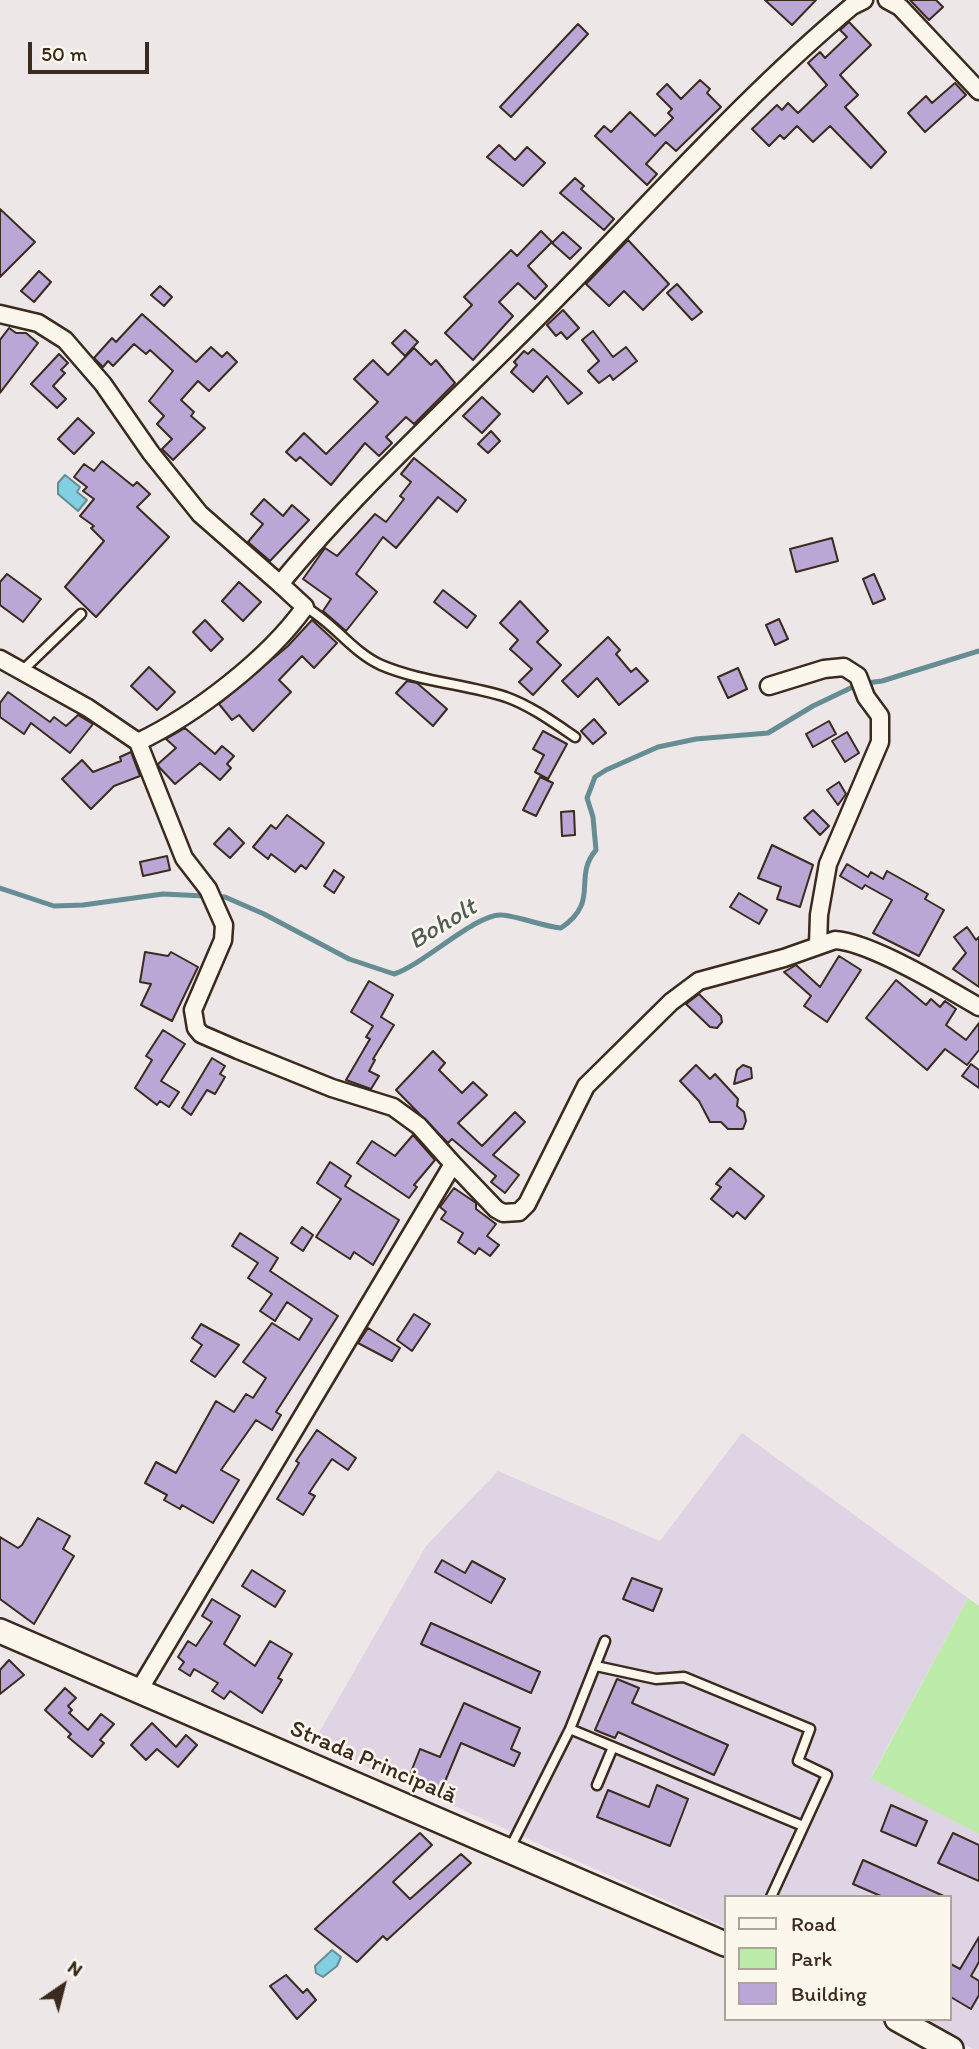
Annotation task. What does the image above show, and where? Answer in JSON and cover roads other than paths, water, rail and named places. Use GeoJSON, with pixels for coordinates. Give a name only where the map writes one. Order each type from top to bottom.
{"type":"FeatureCollection","features":[{"type":"Feature","properties":{"kind":"main road","name":"Strada Principală"},"geometry":{"type":"LineString","coordinates":[[0,1631],[724,1944]]}},
{"type":"Feature","properties":{"kind":"main road"},"geometry":{"type":"LineString","coordinates":[[901,2021],[951,2049]]}},
{"type":"Feature","properties":{"kind":"street"},"geometry":{"type":"LineString","coordinates":[[280,584],[350,506],[564,292],[764,82],[842,15],[864,0]]}},
{"type":"Feature","properties":{"kind":"street"},"geometry":{"type":"LineString","coordinates":[[887,0],[900,7],[979,91]]}},
{"type":"Feature","properties":{"kind":"street"},"geometry":{"type":"LineString","coordinates":[[0,314],[38,323],[65,340],[103,384],[151,453],[200,514],[305,607],[274,643],[240,672],[160,731],[138,742]]}},
{"type":"Feature","properties":{"kind":"street"},"geometry":{"type":"LineString","coordinates":[[0,659],[96,713],[138,742],[184,858],[208,890],[225,932],[194,1010],[196,1028],[238,1050],[332,1088],[393,1107],[419,1126],[496,1209],[503,1213],[519,1212],[527,1204],[586,1086],[671,1002],[699,981],[784,958],[835,940],[853,944],[979,1007]]}},
{"type":"Feature","properties":{"kind":"street"},"geometry":{"type":"LineString","coordinates":[[769,686],[834,667],[844,667],[860,683],[880,716],[880,742],[828,864],[819,915],[818,946]]}},
{"type":"Feature","properties":{"kind":"street"},"geometry":{"type":"LineString","coordinates":[[138,1692],[453,1164]]}},
{"type":"Feature","properties":{"kind":"lane"},"geometry":{"type":"LineString","coordinates":[[305,607],[318,614],[378,663],[429,680],[507,698],[530,708],[575,737]]}},
{"type":"Feature","properties":{"kind":"lane"},"geometry":{"type":"LineString","coordinates":[[23,670],[81,614]]}},
{"type":"Feature","properties":{"kind":"lane"},"geometry":{"type":"LineString","coordinates":[[509,1850],[570,1730],[605,1641]]}},
{"type":"Feature","properties":{"kind":"lane"},"geometry":{"type":"LineString","coordinates":[[596,1666],[656,1679],[684,1677],[810,1729],[798,1761],[827,1775],[772,1895]]}},
{"type":"Feature","properties":{"kind":"lane"},"geometry":{"type":"LineString","coordinates":[[570,1730],[803,1826]]}},
{"type":"Feature","properties":{"kind":"lane"},"geometry":{"type":"LineString","coordinates":[[597,1784],[613,1747]]}},
{"type":"Feature","properties":{"kind":"water"},"geometry":{"type":"Polygon","coordinates":[[[65,475],[80,487],[77,492],[87,500],[78,511],[58,494],[58,483],[65,475]]]}},
{"type":"Feature","properties":{"kind":"water"},"geometry":{"type":"Polygon","coordinates":[[[332,1950],[341,1957],[337,1966],[323,1977],[316,1973],[315,1966],[332,1950]]]}},
{"type":"Feature","properties":{"kind":"waterway","name":"Boholt"},"geometry":{"type":"LineString","coordinates":[[0,888],[54,906],[83,905],[163,894],[225,897],[264,914],[349,959],[394,974],[492,916],[509,916],[561,928],[573,918],[580,908],[586,870],[596,850],[593,817],[587,798],[595,777],[606,770],[658,747],[696,739],[768,733],[813,706],[859,684],[882,681],[979,651]]}}]}
